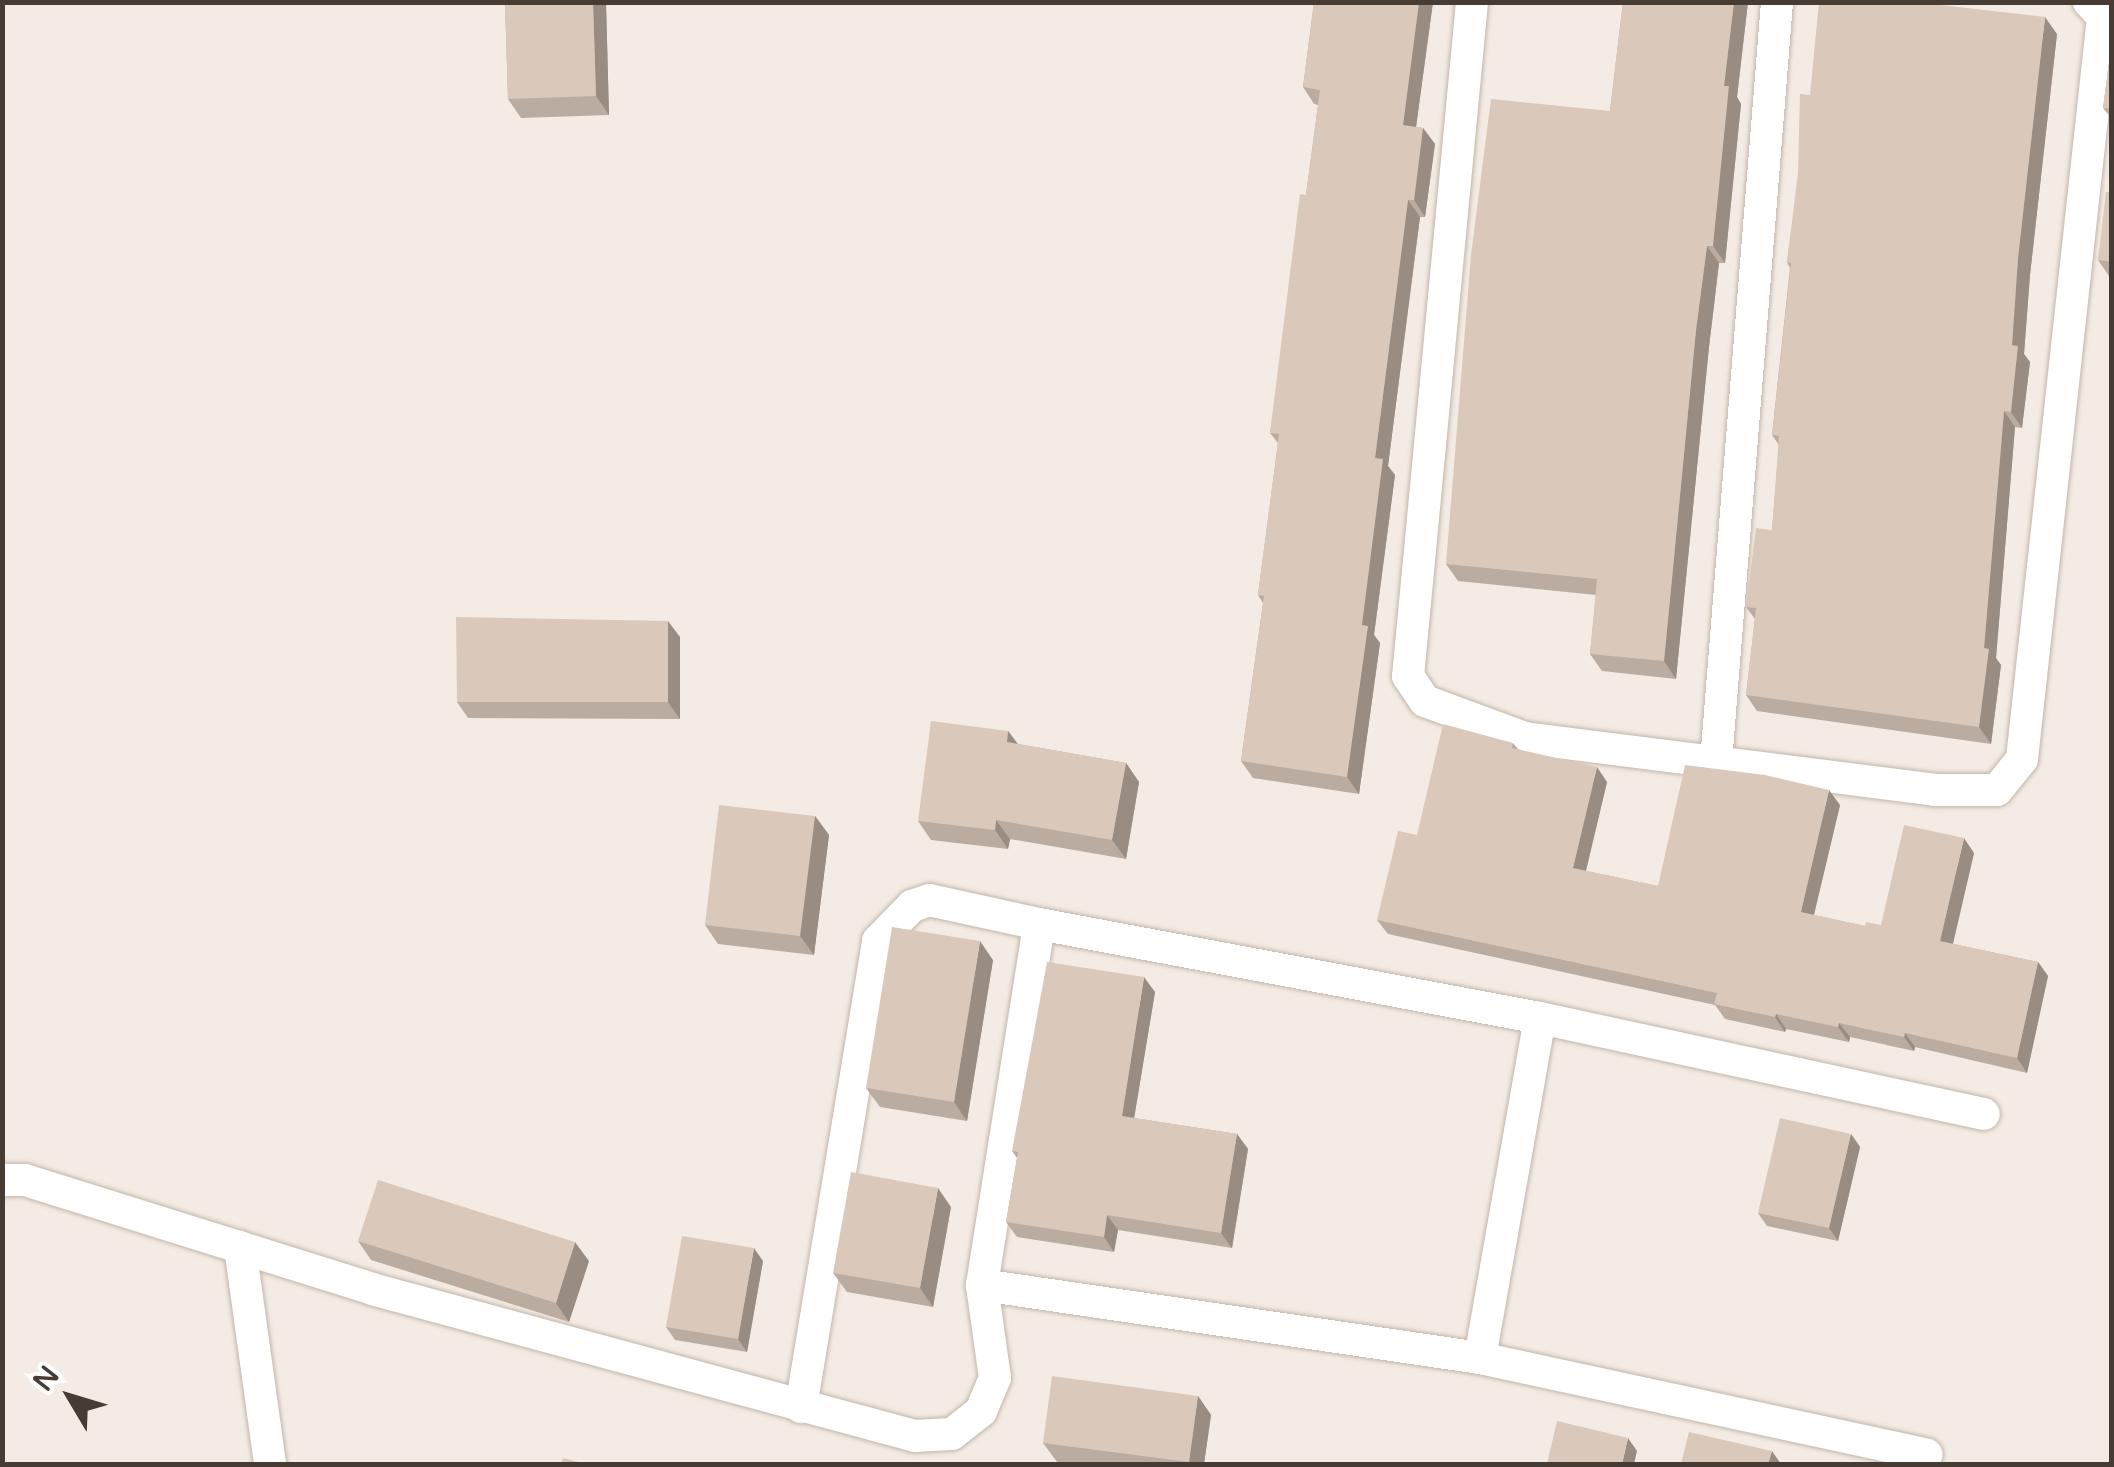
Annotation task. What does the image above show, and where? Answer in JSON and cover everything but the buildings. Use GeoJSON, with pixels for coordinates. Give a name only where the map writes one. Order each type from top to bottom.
{"type":"FeatureCollection","features":[{"type":"Feature","properties":{"kind":"street"},"geometry":{"type":"LineString","coordinates":[[1472,2],[1408,676],[1425,701],[1524,738],[1934,790],[1998,790],[2022,758],[2102,17],[2089,2]]}},
{"type":"Feature","properties":{"kind":"street"},"geometry":{"type":"LineString","coordinates":[[1716,762],[1776,2]]}},
{"type":"Feature","properties":{"kind":"street"},"geometry":{"type":"LineString","coordinates":[[801,1407],[878,940],[912,906],[929,900],[1540,1018],[1984,1114]]}},
{"type":"Feature","properties":{"kind":"street"},"geometry":{"type":"LineString","coordinates":[[2,1180],[25,1180],[372,1289],[801,1407],[915,1436],[952,1434],[981,1412],[995,1378],[982,1285],[1039,924]]}},
{"type":"Feature","properties":{"kind":"street"},"geometry":{"type":"LineString","coordinates":[[1480,1358],[1540,1018]]}},
{"type":"Feature","properties":{"kind":"street"},"geometry":{"type":"LineString","coordinates":[[240,1247],[270,1464]]}},
{"type":"Feature","properties":{"kind":"street"},"geometry":{"type":"LineString","coordinates":[[982,1285],[1480,1358],[1927,1456]]}}]}
